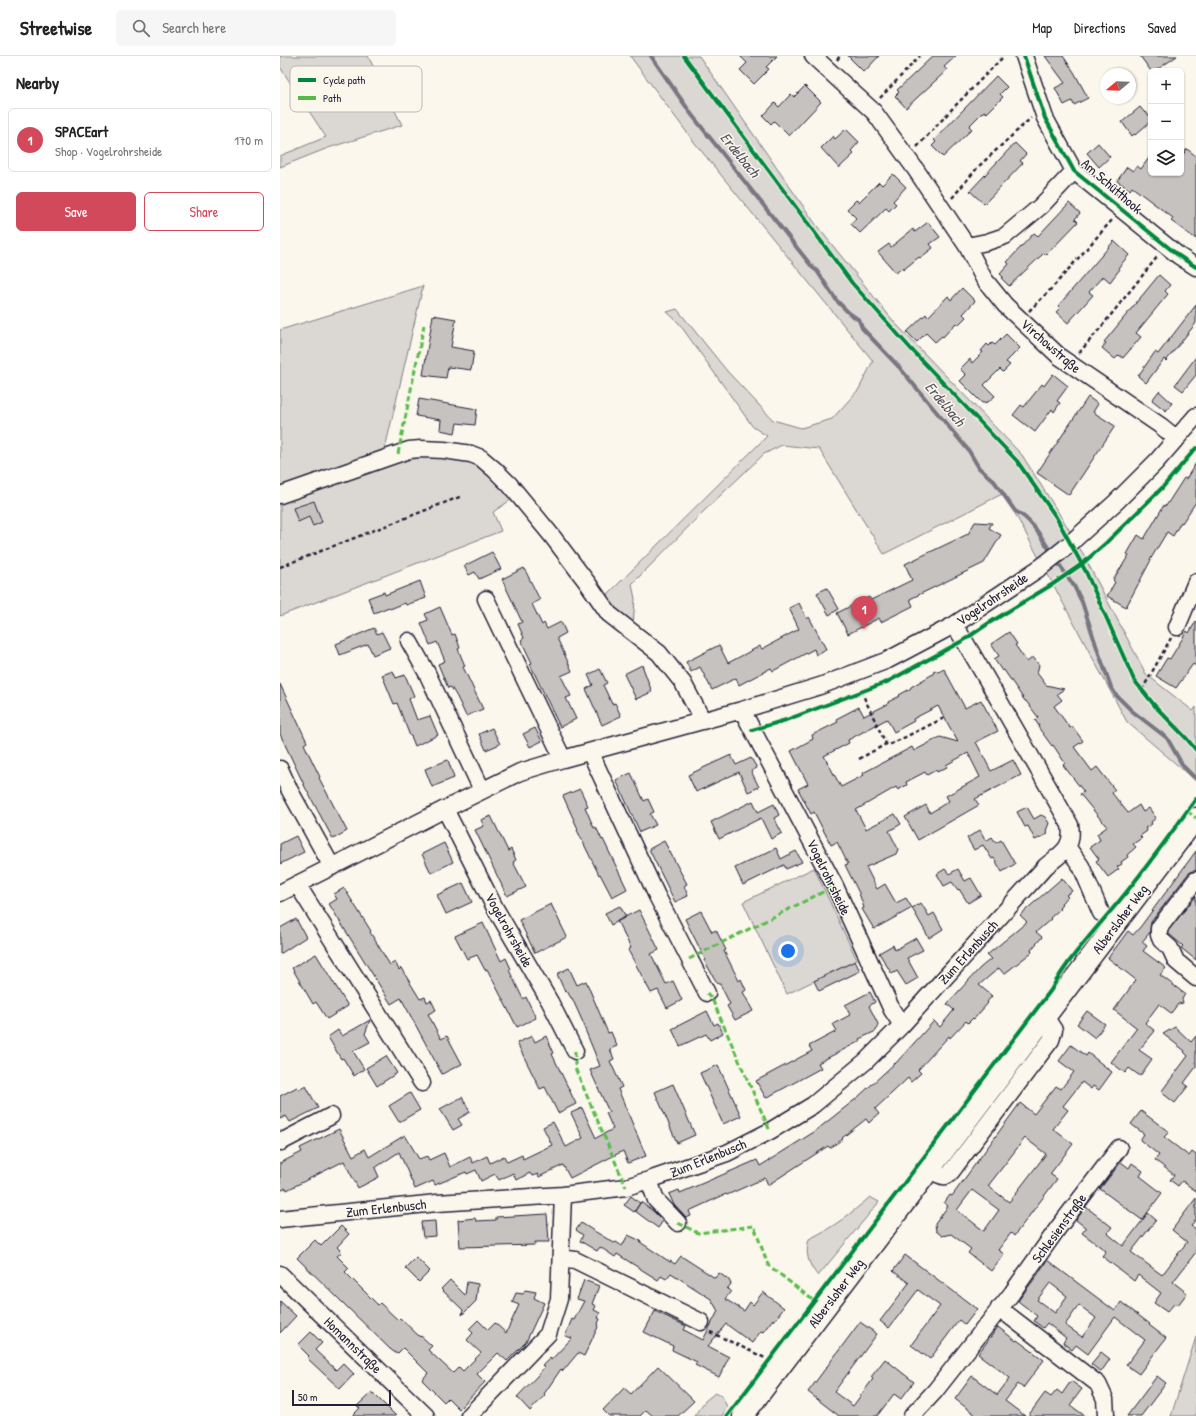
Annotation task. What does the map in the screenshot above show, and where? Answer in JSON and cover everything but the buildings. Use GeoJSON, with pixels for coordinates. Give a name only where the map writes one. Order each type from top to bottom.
{"type":"FeatureCollection","features":[{"type":"Feature","properties":{"kind":"main road","name":"Albersloher Weg"},"geometry":{"type":"LineString","coordinates":[[743,1416],[1196,818]]}},
{"type":"Feature","properties":{"kind":"street","name":"Virchowstraße"},"geometry":{"type":"LineString","coordinates":[[814,56],[870,109],[907,157],[967,246],[984,280],[1005,305],[1060,358],[1161,426],[1177,439]]}},
{"type":"Feature","properties":{"kind":"street","name":"Am Schütthook"},"geometry":{"type":"LineString","coordinates":[[1024,56],[1045,118],[1074,171],[1166,246],[1196,267]]}},
{"type":"Feature","properties":{"kind":"street"},"geometry":{"type":"LineString","coordinates":[[967,246],[987,242],[1005,236],[1041,206],[1074,171]]}},
{"type":"Feature","properties":{"kind":"street","name":"Vogelrohrsheide"},"geometry":{"type":"LineString","coordinates":[[280,893],[520,772],[742,710],[820,686],[888,660],[954,625],[1065,548],[1116,502],[1156,462],[1196,416]]}},
{"type":"Feature","properties":{"kind":"street"},"geometry":{"type":"LineString","coordinates":[[280,495],[410,450],[444,450],[471,454],[481,458],[510,485],[547,530],[609,614],[659,653],[683,683],[703,721]]}},
{"type":"Feature","properties":{"kind":"street"},"geometry":{"type":"LineString","coordinates":[[1177,627],[1196,582]]}},
{"type":"Feature","properties":{"kind":"street"},"geometry":{"type":"LineString","coordinates":[[486,599],[563,759]]}},
{"type":"Feature","properties":{"kind":"street"},"geometry":{"type":"LineString","coordinates":[[954,625],[1070,825],[1072,836],[1068,848],[1081,866],[1101,913]]}},
{"type":"Feature","properties":{"kind":"street"},"geometry":{"type":"LineString","coordinates":[[409,641],[427,673],[482,790]]}},
{"type":"Feature","properties":{"kind":"street","name":"Vogelrohrsheide"},"geometry":{"type":"LineString","coordinates":[[742,710],[835,886],[892,1010],[902,1025]]}},
{"type":"Feature","properties":{"kind":"street"},"geometry":{"type":"LineString","coordinates":[[590,752],[657,896],[707,994]]}},
{"type":"Feature","properties":{"kind":"street"},"geometry":{"type":"LineString","coordinates":[[280,769],[289,789],[332,867]]}},
{"type":"Feature","properties":{"kind":"street","name":"Vogelrohrsheide"},"geometry":{"type":"LineString","coordinates":[[445,809],[495,908],[550,1002],[575,1051]]}},
{"type":"Feature","properties":{"kind":"street","name":"Zum Erlenbusch"},"geometry":{"type":"LineString","coordinates":[[280,1219],[437,1203],[563,1195],[626,1187],[727,1153],[770,1131],[813,1105],[846,1079],[902,1025],[1046,866],[1068,848]]}},
{"type":"Feature","properties":{"kind":"street"},"geometry":{"type":"LineString","coordinates":[[1196,880],[1159,928],[1159,935],[1161,940],[1170,948],[1176,961],[1196,978]]}},
{"type":"Feature","properties":{"kind":"street"},"geometry":{"type":"LineString","coordinates":[[297,884],[422,1084]]}},
{"type":"Feature","properties":{"kind":"street"},"geometry":{"type":"LineString","coordinates":[[280,1140],[281,1142],[331,1116]]}},
{"type":"Feature","properties":{"kind":"street","name":"Schlesienstraße"},"geometry":{"type":"LineString","coordinates":[[912,1416],[935,1391],[1012,1293],[1058,1228],[1119,1148]]}},
{"type":"Feature","properties":{"kind":"street"},"geometry":{"type":"LineString","coordinates":[[649,1180],[656,1200],[678,1223]]}},
{"type":"Feature","properties":{"kind":"street"},"geometry":{"type":"LineString","coordinates":[[469,1416],[548,1334],[559,1299],[563,1195]]}},
{"type":"Feature","properties":{"kind":"street"},"geometry":{"type":"LineString","coordinates":[[561,1258],[575,1260],[701,1322]]}},
{"type":"Feature","properties":{"kind":"street","name":"Homannstraße"},"geometry":{"type":"LineString","coordinates":[[280,1274],[426,1416]]}},
{"type":"Feature","properties":{"kind":"street"},"geometry":{"type":"LineString","coordinates":[[999,1308],[1098,1384],[1105,1399],[1106,1416]]}},
{"type":"Feature","properties":{"kind":"path"},"geometry":{"type":"LineString","coordinates":[[870,109],[920,56]]}},
{"type":"Feature","properties":{"kind":"path"},"geometry":{"type":"LineString","coordinates":[[907,157],[1004,56]]}},
{"type":"Feature","properties":{"kind":"path"},"geometry":{"type":"LineString","coordinates":[[942,209],[978,167],[1042,108]]}},
{"type":"Feature","properties":{"kind":"path"},"geometry":{"type":"LineString","coordinates":[[1020,320],[1052,288],[1121,209]]}},
{"type":"Feature","properties":{"kind":"path"},"geometry":{"type":"LineString","coordinates":[[1070,364],[1166,246]]}},
{"type":"Feature","properties":{"kind":"path"},"geometry":{"type":"LineString","coordinates":[[280,567],[462,496]]}},
{"type":"Feature","properties":{"kind":"path"},"geometry":{"type":"LineString","coordinates":[[1142,690],[1177,627]]}},
{"type":"Feature","properties":{"kind":"path"},"geometry":{"type":"LineString","coordinates":[[861,691],[886,744]]}},
{"type":"Feature","properties":{"kind":"path"},"geometry":{"type":"LineString","coordinates":[[859,759],[886,744],[889,745],[946,717]]}},
{"type":"Feature","properties":{"kind":"path"},"geometry":{"type":"LineString","coordinates":[[701,1322],[704,1329],[769,1360]]}},
{"type":"Feature","properties":{"kind":"shaded area"},"geometry":{"type":"Polygon","coordinates":[[[280,56],[368,56],[373,66],[290,66],[290,82],[280,67],[280,56]]]}},
{"type":"Feature","properties":{"kind":"shaded area"},"geometry":{"type":"Polygon","coordinates":[[[630,56],[699,56],[817,226],[895,323],[1022,455],[1075,539],[1146,674],[1193,711],[1196,707],[1196,781],[1127,722],[1004,493],[884,554],[819,449],[782,445],[764,454],[704,511],[632,584],[635,599],[633,626],[605,597],[767,436],[753,427],[678,322],[667,312],[677,309],[727,371],[773,420],[801,428],[832,419],[859,389],[873,361],[694,142],[630,56]]]}},
{"type":"Feature","properties":{"kind":"shaded area"},"geometry":{"type":"Polygon","coordinates":[[[310,112],[396,112],[402,125],[328,148],[280,167],[280,156],[326,137],[310,112]]]}},
{"type":"Feature","properties":{"kind":"shaded area"},"geometry":{"type":"Polygon","coordinates":[[[423,286],[384,453],[280,487],[280,330],[423,286]]]}},
{"type":"Feature","properties":{"kind":"shaded area"},"geometry":{"type":"Polygon","coordinates":[[[445,454],[478,464],[515,497],[493,512],[501,531],[280,616],[280,502],[403,458],[445,454]]]}},
{"type":"Feature","properties":{"kind":"shaded area"},"geometry":{"type":"Polygon","coordinates":[[[814,868],[857,960],[787,994],[743,902],[814,868]]]}},
{"type":"Feature","properties":{"kind":"shaded area"},"geometry":{"type":"Polygon","coordinates":[[[870,1197],[879,1202],[818,1276],[808,1259],[807,1249],[809,1239],[841,1220],[870,1197]]]}},
{"type":"Feature","properties":{"kind":"shaded area"},"geometry":{"type":"Polygon","coordinates":[[[1196,1337],[1196,1416],[1171,1416],[1196,1337]]]}},
{"type":"Feature","properties":{"kind":"shaded area"},"geometry":{"type":"Polygon","coordinates":[[[715,1393],[722,1396],[727,1407],[722,1416],[694,1416],[705,1401],[715,1393]]]}},
{"type":"Feature","properties":{"kind":"waterway","name":"Erdelbach"},"geometry":{"type":"LineString","coordinates":[[651,56],[692,115],[813,268],[817,271],[837,301],[849,313],[859,320],[862,328],[899,367],[969,451],[979,468],[994,481],[1015,511],[1032,524],[1052,554]]}},
{"type":"Feature","properties":{"kind":"waterway","name":"Erdelbach"},"geometry":{"type":"LineString","coordinates":[[1056,560],[1074,586],[1082,602],[1111,687],[1116,695],[1132,711],[1167,738],[1183,766],[1196,779]]}},
{"type":"Feature","properties":{"kind":"marked path"},"geometry":{"type":"LineString","coordinates":[[398,454],[424,325]]}},
{"type":"Feature","properties":{"kind":"marked path"},"geometry":{"type":"LineString","coordinates":[[1187,811],[1196,818]]}},
{"type":"Feature","properties":{"kind":"marked path"},"geometry":{"type":"LineString","coordinates":[[689,959],[835,886]]}},
{"type":"Feature","properties":{"kind":"marked path"},"geometry":{"type":"LineString","coordinates":[[707,993],[712,999],[770,1131]]}},
{"type":"Feature","properties":{"kind":"marked path"},"geometry":{"type":"LineString","coordinates":[[575,1051],[575,1068],[626,1187]]}},
{"type":"Feature","properties":{"kind":"marked path"},"geometry":{"type":"LineString","coordinates":[[678,1223],[698,1233],[754,1226],[768,1265],[814,1301]]}},
{"type":"Feature","properties":{"kind":"cycle path"},"geometry":{"type":"LineString","coordinates":[[684,56],[852,283],[911,349],[1017,461],[1056,517],[1086,572],[1134,680],[1155,706],[1196,750]]}},
{"type":"Feature","properties":{"kind":"cycle path"},"geometry":{"type":"LineString","coordinates":[[1024,56],[1045,118],[1074,171],[1179,256],[1196,267]]}},
{"type":"Feature","properties":{"kind":"cycle path"},"geometry":{"type":"LineString","coordinates":[[752,730],[786,720],[887,682],[964,640],[1053,584],[1082,564],[1106,543],[1162,488],[1196,448]]}},
{"type":"Feature","properties":{"kind":"cycle path"},"geometry":{"type":"LineString","coordinates":[[727,1416],[1051,990],[1074,955],[1130,888],[1196,799]]}},
{"type":"Feature","properties":{"kind":"place","name":"SPACEart"},"geometry":{"type":"Point","coordinates":[864,629]}}]}
